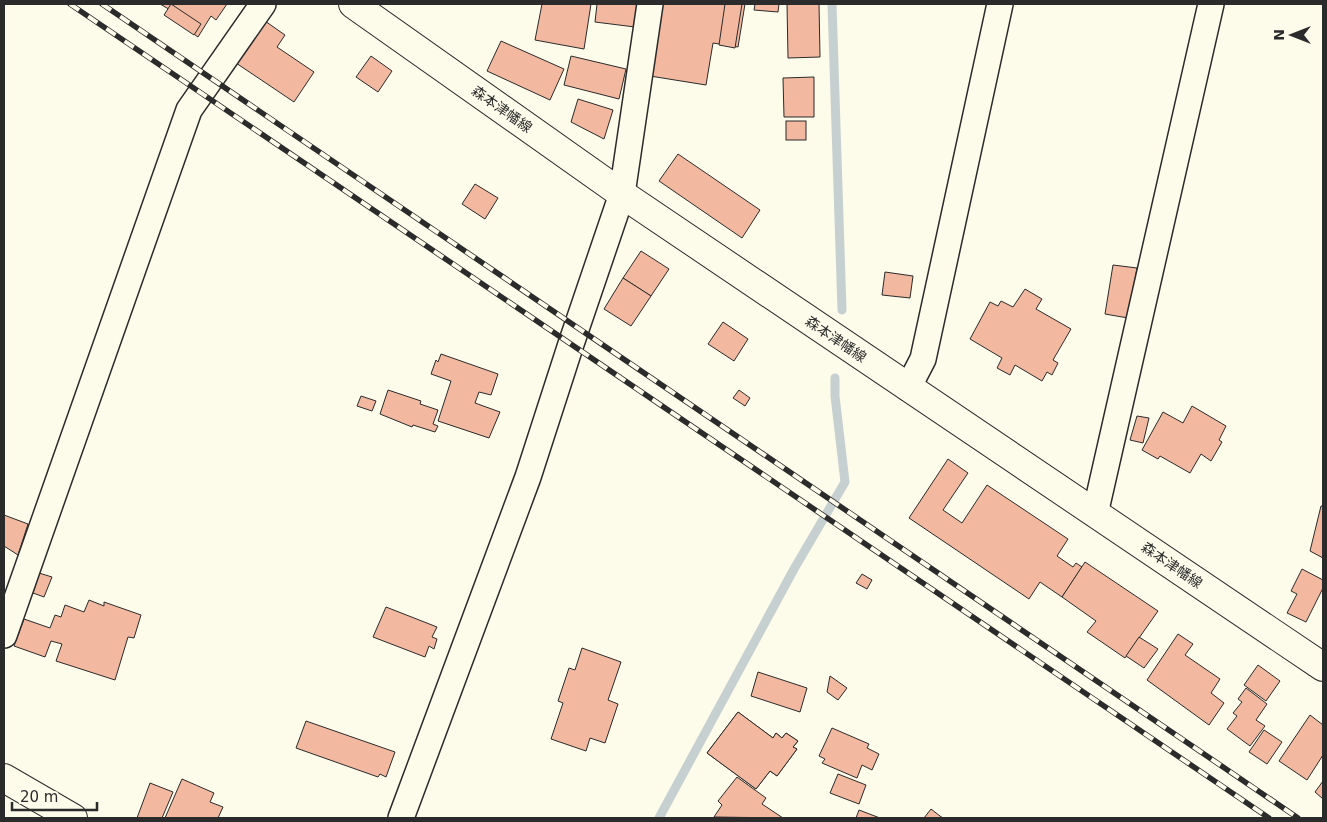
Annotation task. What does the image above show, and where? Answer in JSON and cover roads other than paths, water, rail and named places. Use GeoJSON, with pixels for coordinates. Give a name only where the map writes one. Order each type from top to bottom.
{"type":"FeatureCollection","features":[{"type":"Feature","properties":{"kind":"main road","name":"森本津幡線"},"geometry":{"type":"LineString","coordinates":[[354,4],[622,194],[1323,667]]}},
{"type":"Feature","properties":{"kind":"main road"},"geometry":{"type":"LineString","coordinates":[[4,778],[64,816]]}},
{"type":"Feature","properties":{"kind":"street"},"geometry":{"type":"LineString","coordinates":[[4,635],[189,110],[263,4]]}},
{"type":"Feature","properties":{"kind":"street"},"geometry":{"type":"LineString","coordinates":[[400,818],[528,477],[622,194],[650,4]]}},
{"type":"Feature","properties":{"kind":"street"},"geometry":{"type":"LineString","coordinates":[[908,388],[922,359],[1000,4]]}},
{"type":"Feature","properties":{"kind":"street"},"geometry":{"type":"LineString","coordinates":[[1096,514],[1211,4]]}},
{"type":"Feature","properties":{"kind":"waterway"},"geometry":{"type":"LineString","coordinates":[[832,4],[842,310]]}},
{"type":"Feature","properties":{"kind":"waterway"},"geometry":{"type":"LineString","coordinates":[[659,818],[794,569],[845,482],[835,396],[835,378]]}},
{"type":"Feature","properties":{"kind":"railway"},"geometry":{"type":"LineString","coordinates":[[70,4],[1269,818]]}},
{"type":"Feature","properties":{"kind":"railway"},"geometry":{"type":"LineString","coordinates":[[102,4],[1298,818]]}}]}
